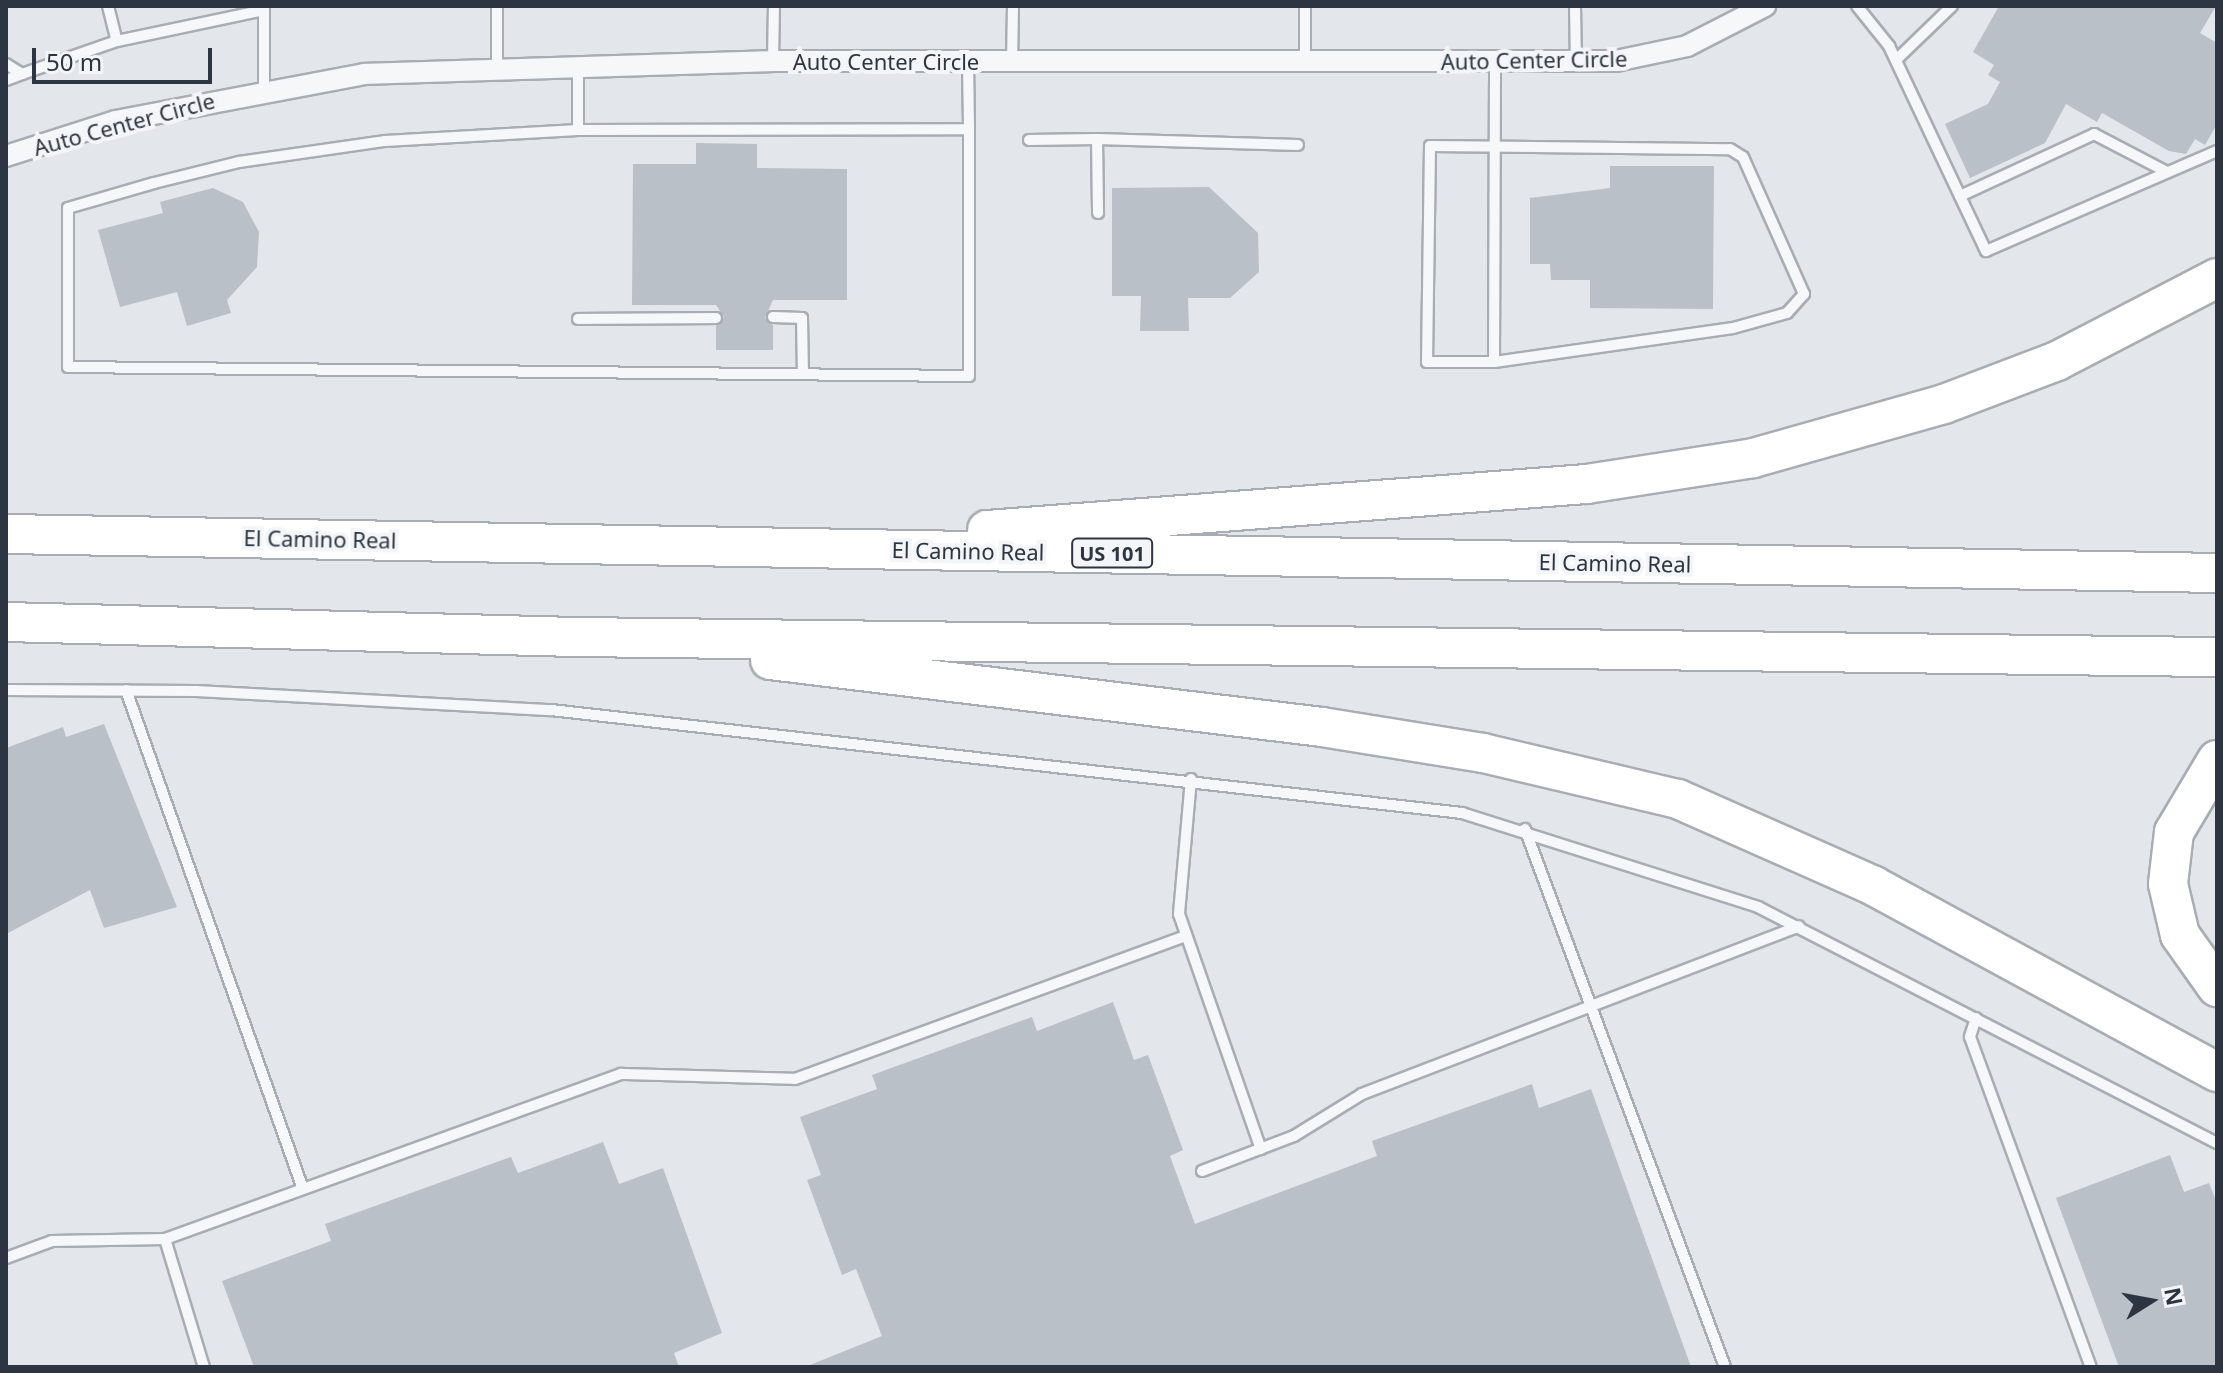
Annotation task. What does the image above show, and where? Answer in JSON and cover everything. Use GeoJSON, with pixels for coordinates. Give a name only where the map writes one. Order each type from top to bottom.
{"type":"FeatureCollection","features":[{"type":"Feature","properties":{"kind":"highway"},"geometry":{"type":"LineString","coordinates":[[780,547],[1586,484],[1753,458],[1944,404],[2057,361],[2217,278]]}},
{"type":"Feature","properties":{"kind":"highway","name":"El Camino Real"},"geometry":{"type":"LineString","coordinates":[[6,534],[2217,573]]}},
{"type":"Feature","properties":{"kind":"highway"},"geometry":{"type":"LineString","coordinates":[[6,622],[576,637],[2217,657]]}},
{"type":"Feature","properties":{"kind":"highway"},"geometry":{"type":"LineString","coordinates":[[576,637],[1322,727],[1483,753],[1678,799],[1874,886],[2217,1072]]}},
{"type":"Feature","properties":{"kind":"highway"},"geometry":{"type":"LineString","coordinates":[[2217,760],[2174,832],[2168,884],[2180,935],[2217,987]]}},
{"type":"Feature","properties":{"kind":"street","name":"Auto Center Circle"},"geometry":{"type":"LineString","coordinates":[[6,156],[116,121],[264,89],[364,74],[497,66],[773,61],[1576,63],[1687,46],[1765,6]]}},
{"type":"Feature","properties":{"kind":"lane"},"geometry":{"type":"LineString","coordinates":[[108,6],[117,41]]}},
{"type":"Feature","properties":{"kind":"lane"},"geometry":{"type":"LineString","coordinates":[[497,6],[497,66]]}},
{"type":"Feature","properties":{"kind":"lane"},"geometry":{"type":"LineString","coordinates":[[773,61],[774,6]]}},
{"type":"Feature","properties":{"kind":"lane"},"geometry":{"type":"LineString","coordinates":[[1012,63],[1013,6]]}},
{"type":"Feature","properties":{"kind":"lane"},"geometry":{"type":"LineString","coordinates":[[1305,6],[1305,62]]}},
{"type":"Feature","properties":{"kind":"lane"},"geometry":{"type":"LineString","coordinates":[[1575,6],[1576,63]]}},
{"type":"Feature","properties":{"kind":"lane"},"geometry":{"type":"LineString","coordinates":[[1896,60],[1952,6]]}},
{"type":"Feature","properties":{"kind":"lane"},"geometry":{"type":"LineString","coordinates":[[6,80],[117,41],[264,8],[264,89]]}},
{"type":"Feature","properties":{"kind":"lane"},"geometry":{"type":"LineString","coordinates":[[1863,8],[1896,60],[1986,251],[2217,151]]}},
{"type":"Feature","properties":{"kind":"lane"},"geometry":{"type":"LineString","coordinates":[[968,63],[969,129],[969,376],[68,367],[68,208],[239,162],[318,150],[578,130],[969,129]]}},
{"type":"Feature","properties":{"kind":"lane"},"geometry":{"type":"LineString","coordinates":[[1494,362],[1495,63]]}},
{"type":"Feature","properties":{"kind":"lane"},"geometry":{"type":"LineString","coordinates":[[6,64],[22,74]]}},
{"type":"Feature","properties":{"kind":"lane"},"geometry":{"type":"LineString","coordinates":[[578,64],[578,130]]}},
{"type":"Feature","properties":{"kind":"lane"},"geometry":{"type":"LineString","coordinates":[[1960,196],[2094,134],[2167,172]]}},
{"type":"Feature","properties":{"kind":"lane"},"geometry":{"type":"LineString","coordinates":[[1097,139],[1098,213]]}},
{"type":"Feature","properties":{"kind":"lane"},"geometry":{"type":"LineString","coordinates":[[1029,140],[1298,145]]}},
{"type":"Feature","properties":{"kind":"lane"},"geometry":{"type":"LineString","coordinates":[[1430,146],[1496,146],[1730,149],[1743,157],[1804,294],[1787,313],[1765,321],[1494,362],[1427,362],[1430,146]]}},
{"type":"Feature","properties":{"kind":"lane"},"geometry":{"type":"LineString","coordinates":[[773,317],[802,318],[803,374]]}},
{"type":"Feature","properties":{"kind":"lane"},"geometry":{"type":"LineString","coordinates":[[578,319],[716,318]]}},
{"type":"Feature","properties":{"kind":"lane"},"geometry":{"type":"LineString","coordinates":[[6,690],[126,690],[551,710],[1191,779],[1462,813],[1525,829],[1799,926],[2217,1143]]}},
{"type":"Feature","properties":{"kind":"lane"},"geometry":{"type":"LineString","coordinates":[[126,690],[303,1189]]}},
{"type":"Feature","properties":{"kind":"lane"},"geometry":{"type":"LineString","coordinates":[[1191,779],[1176,893],[1186,936],[1261,1149]]}},
{"type":"Feature","properties":{"kind":"lane"},"geometry":{"type":"LineString","coordinates":[[1525,829],[1725,1367]]}},
{"type":"Feature","properties":{"kind":"lane"},"geometry":{"type":"LineString","coordinates":[[1202,1171],[1261,1149],[1362,1094],[1593,1010],[1799,926]]}},
{"type":"Feature","properties":{"kind":"lane"},"geometry":{"type":"LineString","coordinates":[[6,1258],[52,1241],[165,1239],[621,1074],[795,1079],[1186,936]]}},
{"type":"Feature","properties":{"kind":"lane"},"geometry":{"type":"LineString","coordinates":[[1976,1018],[1970,1037],[2091,1367]]}},
{"type":"Feature","properties":{"kind":"lane"},"geometry":{"type":"LineString","coordinates":[[165,1239],[204,1367]]}},
{"type":"Feature","properties":{"kind":"building"},"geometry":{"type":"Polygon","coordinates":[[[1999,6],[2216,6],[2200,33],[2217,43],[2217,124],[2205,145],[2195,139],[2186,154],[2169,151],[2102,113],[2097,122],[2066,104],[2045,143],[1970,178],[1945,124],[1988,104],[2000,82],[1988,75],[1994,65],[1973,52],[1999,6]]]}},
{"type":"Feature","properties":{"kind":"building"},"geometry":{"type":"Polygon","coordinates":[[[696,143],[757,144],[757,168],[847,169],[847,300],[773,300],[765,318],[773,325],[773,350],[716,350],[716,326],[724,317],[716,305],[632,305],[633,164],[696,164],[696,143]]]}},
{"type":"Feature","properties":{"kind":"building"},"geometry":{"type":"Polygon","coordinates":[[[1610,166],[1714,166],[1713,309],[1590,308],[1590,280],[1551,280],[1550,264],[1530,264],[1530,198],[1610,188],[1610,166]]]}},
{"type":"Feature","properties":{"kind":"building"},"geometry":{"type":"Polygon","coordinates":[[[1209,187],[1258,233],[1259,272],[1230,298],[1188,298],[1189,331],[1140,331],[1141,296],[1112,296],[1112,188],[1209,187]]]}},
{"type":"Feature","properties":{"kind":"building"},"geometry":{"type":"Polygon","coordinates":[[[213,188],[243,202],[259,232],[257,267],[227,300],[231,313],[187,326],[177,292],[120,307],[98,230],[163,213],[160,202],[213,188]]]}},
{"type":"Feature","properties":{"kind":"building"},"geometry":{"type":"Polygon","coordinates":[[[104,724],[177,907],[104,928],[90,890],[6,934],[6,748],[63,727],[66,737],[104,724]]]}},
{"type":"Feature","properties":{"kind":"building"},"geometry":{"type":"Polygon","coordinates":[[[1113,1002],[1134,1060],[1148,1055],[1183,1150],[1170,1156],[1195,1224],[1377,1156],[1372,1141],[1532,1084],[1539,1108],[1591,1089],[1691,1367],[805,1367],[882,1336],[856,1269],[842,1275],[807,1180],[821,1175],[800,1117],[877,1089],[872,1075],[1032,1017],[1037,1031],[1113,1002]]]}},
{"type":"Feature","properties":{"kind":"building"},"geometry":{"type":"Polygon","coordinates":[[[603,1142],[619,1184],[663,1168],[722,1333],[674,1353],[679,1367],[254,1367],[222,1281],[331,1241],[325,1224],[511,1157],[518,1173],[603,1142]]]}},
{"type":"Feature","properties":{"kind":"building"},"geometry":{"type":"Polygon","coordinates":[[[2170,1155],[2184,1192],[2209,1183],[2217,1203],[2217,1367],[2119,1367],[2056,1198],[2170,1155]]]}}]}
